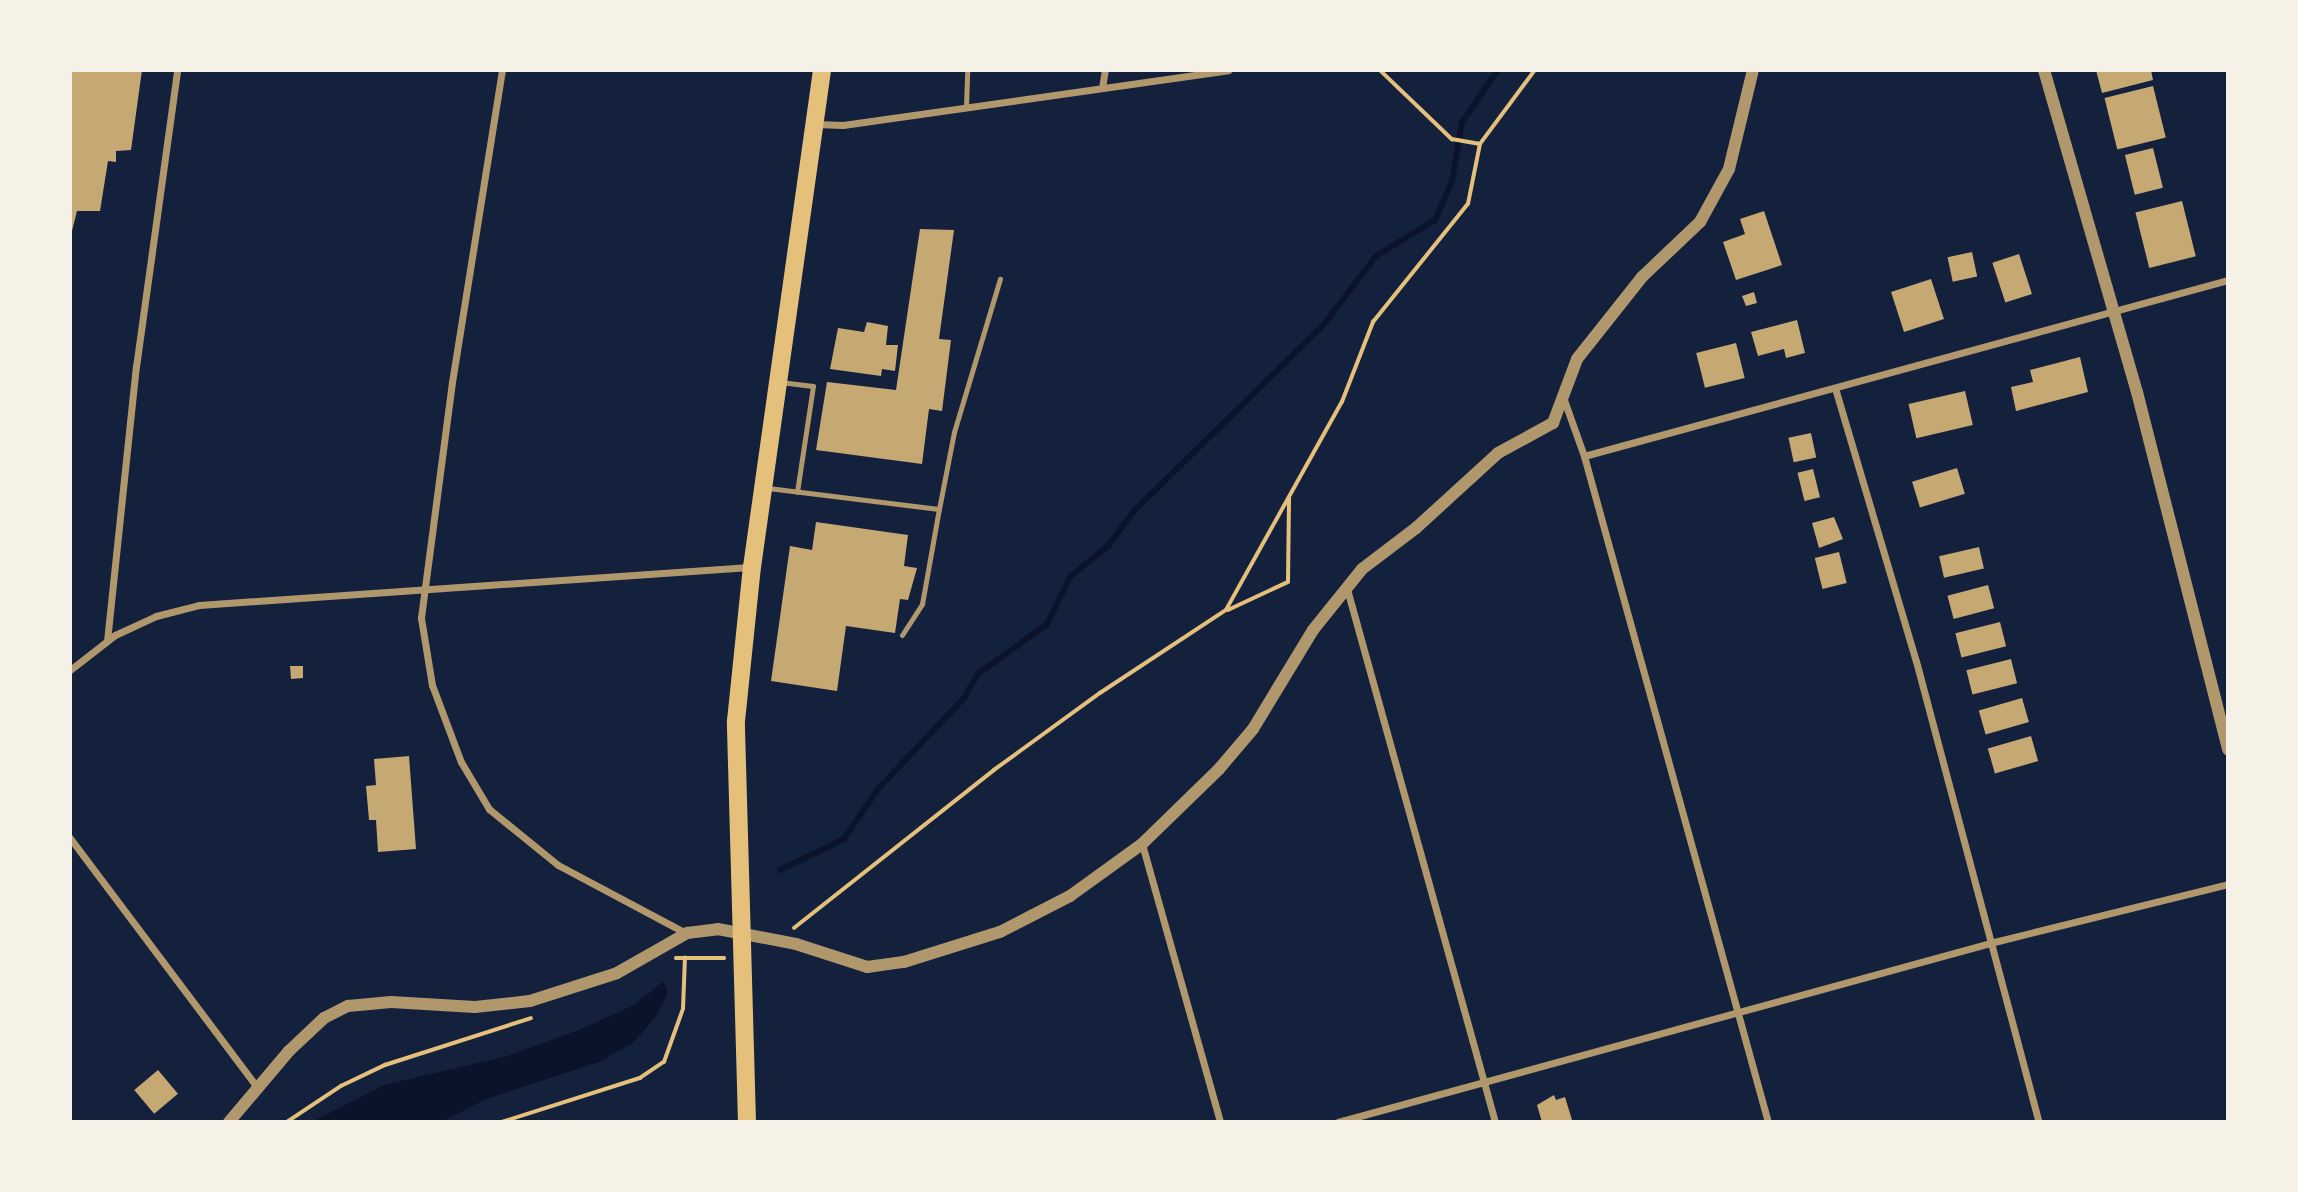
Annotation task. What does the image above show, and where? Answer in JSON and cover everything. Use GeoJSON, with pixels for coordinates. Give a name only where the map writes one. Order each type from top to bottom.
{"type":"FeatureCollection","features":[{"type":"Feature","properties":{"kind":"main road"},"geometry":{"type":"LineString","coordinates":[[747,1122],[740,958],[736,721],[752,567],[822,70]]}},
{"type":"Feature","properties":{"kind":"street"},"geometry":{"type":"LineString","coordinates":[[107,641],[136,367],[177,70]]}},
{"type":"Feature","properties":{"kind":"street"},"geometry":{"type":"LineString","coordinates":[[502,70],[421,618],[432,685],[461,762],[489,809],[558,866],[687,933]]}},
{"type":"Feature","properties":{"kind":"street"},"geometry":{"type":"LineString","coordinates":[[1102,88],[1105,70]]}},
{"type":"Feature","properties":{"kind":"street"},"geometry":{"type":"LineString","coordinates":[[814,124],[843,125],[1225,70]]}},
{"type":"Feature","properties":{"kind":"street"},"geometry":{"type":"LineString","coordinates":[[229,1122],[256,1086],[324,1018],[348,1006],[391,1002],[475,1007],[530,1001],[617,973],[687,933],[718,929],[778,941],[867,967],[941,954],[1000,932],[1070,895],[1142,845],[1187,804],[1253,729],[1346,585],[1497,453],[1553,423],[1585,348],[1642,277],[1700,222],[1729,169],[1753,70]]}},
{"type":"Feature","properties":{"kind":"street"},"geometry":{"type":"LineString","coordinates":[[2043,70],[2113,311],[2228,750]]}},
{"type":"Feature","properties":{"kind":"street"},"geometry":{"type":"LineString","coordinates":[[1584,456],[2228,279]]}},
{"type":"Feature","properties":{"kind":"street"},"geometry":{"type":"LineString","coordinates":[[1835,388],[1916,661],[2039,1122]]}},
{"type":"Feature","properties":{"kind":"street"},"geometry":{"type":"LineString","coordinates":[[1563,397],[1584,456],[1768,1122]]}},
{"type":"Feature","properties":{"kind":"street"},"geometry":{"type":"LineString","coordinates":[[70,670],[107,641],[156,616],[199,605],[752,567]]}},
{"type":"Feature","properties":{"kind":"street"},"geometry":{"type":"LineString","coordinates":[[1346,585],[1495,1122]]}},
{"type":"Feature","properties":{"kind":"street"},"geometry":{"type":"LineString","coordinates":[[70,838],[256,1086]]}},
{"type":"Feature","properties":{"kind":"street"},"geometry":{"type":"LineString","coordinates":[[1142,845],[1220,1122]]}},
{"type":"Feature","properties":{"kind":"street"},"geometry":{"type":"LineString","coordinates":[[1338,1122],[1485,1085],[1990,943],[2228,884]]}},
{"type":"Feature","properties":{"kind":"lane"},"geometry":{"type":"LineString","coordinates":[[967,70],[967,107]]}},
{"type":"Feature","properties":{"kind":"lane"},"geometry":{"type":"LineString","coordinates":[[902,635],[922,604],[954,432],[1000,278]]}},
{"type":"Feature","properties":{"kind":"lane"},"geometry":{"type":"LineString","coordinates":[[779,382],[813,386],[797,492]]}},
{"type":"Feature","properties":{"kind":"lane"},"geometry":{"type":"LineString","coordinates":[[765,487],[939,509]]}},
{"type":"Feature","properties":{"kind":"path"},"geometry":{"type":"LineString","coordinates":[[1380,70],[1451,139],[1480,144]]}},
{"type":"Feature","properties":{"kind":"path"},"geometry":{"type":"LineString","coordinates":[[1226,610],[1342,402],[1373,322],[1468,204],[1480,144],[1535,70]]}},
{"type":"Feature","properties":{"kind":"path"},"geometry":{"type":"LineString","coordinates":[[778,941],[994,770],[1100,692],[1226,610],[1288,582],[1289,495]]}},
{"type":"Feature","properties":{"kind":"path"},"geometry":{"type":"LineString","coordinates":[[668,957],[740,958]]}},
{"type":"Feature","properties":{"kind":"path"},"geometry":{"type":"LineString","coordinates":[[502,1122],[640,1078],[664,1062],[683,1009],[685,958]]}},
{"type":"Feature","properties":{"kind":"path"},"geometry":{"type":"LineString","coordinates":[[287,1122],[341,1086],[385,1065],[543,1013]]}},
{"type":"Feature","properties":{"kind":"water"},"geometry":{"type":"Polygon","coordinates":[[[664,981],[668,993],[657,1015],[634,1042],[599,1062],[484,1100],[442,1122],[312,1122],[384,1085],[507,1056],[576,1031],[632,1006],[664,981]]]}},
{"type":"Feature","properties":{"kind":"building"},"geometry":{"type":"Polygon","coordinates":[[[70,70],[142,70],[131,150],[116,151],[116,162],[108,161],[100,211],[77,211],[71,235],[70,70]]]}},
{"type":"Feature","properties":{"kind":"building"},"geometry":{"type":"Polygon","coordinates":[[[2096,70],[2151,70],[2153,80],[2102,93],[2096,70]]]}},
{"type":"Feature","properties":{"kind":"building"},"geometry":{"type":"Polygon","coordinates":[[[2153,86],[2166,137],[2117,150],[2104,98],[2153,86]]]}},
{"type":"Feature","properties":{"kind":"building"},"geometry":{"type":"Polygon","coordinates":[[[2153,148],[2163,188],[2135,195],[2125,155],[2153,148]]]}},
{"type":"Feature","properties":{"kind":"building"},"geometry":{"type":"Polygon","coordinates":[[[2182,201],[2196,256],[2149,268],[2135,213],[2182,201]]]}},
{"type":"Feature","properties":{"kind":"building"},"geometry":{"type":"Polygon","coordinates":[[[1764,211],[1782,265],[1736,280],[1723,242],[1745,234],[1740,219],[1764,211]]]}},
{"type":"Feature","properties":{"kind":"building"},"geometry":{"type":"Polygon","coordinates":[[[920,229],[954,230],[939,339],[951,340],[942,411],[929,409],[922,464],[816,450],[827,382],[896,390],[920,229]]]}},
{"type":"Feature","properties":{"kind":"building"},"geometry":{"type":"Polygon","coordinates":[[[1972,252],[1977,276],[1953,282],[1948,257],[1972,252]]]}},
{"type":"Feature","properties":{"kind":"building"},"geometry":{"type":"Polygon","coordinates":[[[2019,254],[2032,294],[2005,303],[1992,263],[2019,254]]]}},
{"type":"Feature","properties":{"kind":"building"},"geometry":{"type":"Polygon","coordinates":[[[1931,279],[1944,319],[1904,332],[1891,292],[1931,279]]]}},
{"type":"Feature","properties":{"kind":"building"},"geometry":{"type":"Polygon","coordinates":[[[1754,292],[1757,303],[1746,306],[1742,296],[1754,292]]]}},
{"type":"Feature","properties":{"kind":"building"},"geometry":{"type":"Polygon","coordinates":[[[1797,320],[1805,353],[1786,358],[1784,349],[1758,356],[1751,332],[1797,320]]]}},
{"type":"Feature","properties":{"kind":"building"},"geometry":{"type":"Polygon","coordinates":[[[867,322],[888,326],[886,345],[898,345],[895,371],[882,369],[881,376],[830,369],[838,328],[864,332],[867,322]]]}},
{"type":"Feature","properties":{"kind":"building"},"geometry":{"type":"Polygon","coordinates":[[[1736,343],[1745,378],[1705,388],[1696,353],[1736,343]]]}},
{"type":"Feature","properties":{"kind":"building"},"geometry":{"type":"Polygon","coordinates":[[[2080,357],[2088,392],[2016,411],[2011,387],[2033,382],[2030,370],[2080,357]]]}},
{"type":"Feature","properties":{"kind":"building"},"geometry":{"type":"Polygon","coordinates":[[[1965,391],[1973,425],[1916,438],[1908,404],[1965,391]]]}},
{"type":"Feature","properties":{"kind":"building"},"geometry":{"type":"Polygon","coordinates":[[[1811,433],[1816,457],[1794,462],[1789,438],[1811,433]]]}},
{"type":"Feature","properties":{"kind":"building"},"geometry":{"type":"Polygon","coordinates":[[[1957,468],[1965,494],[1920,508],[1912,482],[1957,468]]]}},
{"type":"Feature","properties":{"kind":"building"},"geometry":{"type":"Polygon","coordinates":[[[1813,469],[1820,497],[1804,501],[1797,473],[1813,469]]]}},
{"type":"Feature","properties":{"kind":"building"},"geometry":{"type":"Polygon","coordinates":[[[1834,517],[1843,539],[1819,548],[1812,523],[1834,517]]]}},
{"type":"Feature","properties":{"kind":"building"},"geometry":{"type":"Polygon","coordinates":[[[816,522],[908,535],[904,566],[917,568],[908,600],[900,599],[895,633],[846,626],[837,691],[771,681],[790,546],[812,550],[816,522]]]}},
{"type":"Feature","properties":{"kind":"building"},"geometry":{"type":"Polygon","coordinates":[[[1979,547],[1984,568],[1944,578],[1939,556],[1979,547]]]}},
{"type":"Feature","properties":{"kind":"building"},"geometry":{"type":"Polygon","coordinates":[[[1839,552],[1847,583],[1822,589],[1815,558],[1839,552]]]}},
{"type":"Feature","properties":{"kind":"building"},"geometry":{"type":"Polygon","coordinates":[[[1988,585],[1994,608],[1954,619],[1947,596],[1988,585]]]}},
{"type":"Feature","properties":{"kind":"building"},"geometry":{"type":"Polygon","coordinates":[[[2000,622],[2006,646],[1961,657],[1955,633],[2000,622]]]}},
{"type":"Feature","properties":{"kind":"building"},"geometry":{"type":"Polygon","coordinates":[[[2011,659],[2017,683],[1972,694],[1966,670],[2011,659]]]}},
{"type":"Feature","properties":{"kind":"building"},"geometry":{"type":"Polygon","coordinates":[[[290,666],[303,666],[303,678],[291,679],[290,666]]]}},
{"type":"Feature","properties":{"kind":"building"},"geometry":{"type":"Polygon","coordinates":[[[2022,698],[2029,722],[1986,734],[1979,710],[2022,698]]]}},
{"type":"Feature","properties":{"kind":"building"},"geometry":{"type":"Polygon","coordinates":[[[2031,736],[2038,761],[1995,773],[1988,748],[2031,736]]]}},
{"type":"Feature","properties":{"kind":"building"},"geometry":{"type":"Polygon","coordinates":[[[409,756],[416,849],[378,852],[376,820],[369,820],[366,786],[376,785],[374,759],[409,756]]]}},
{"type":"Feature","properties":{"kind":"building"},"geometry":{"type":"Polygon","coordinates":[[[158,1070],[178,1094],[154,1114],[134,1090],[158,1070]]]}},
{"type":"Feature","properties":{"kind":"building"},"geometry":{"type":"Polygon","coordinates":[[[1554,1095],[1556,1100],[1565,1097],[1572,1120],[1542,1122],[1537,1105],[1554,1095]]]}},
{"type":"Feature","properties":{"kind":"waterway"},"geometry":{"type":"LineString","coordinates":[[780,870],[844,839],[878,789],[964,698],[978,674],[1047,624],[1070,577],[1108,546],[1134,511],[1325,323],[1376,256],[1435,220],[1452,181],[1462,122],[1498,70]]}}]}
